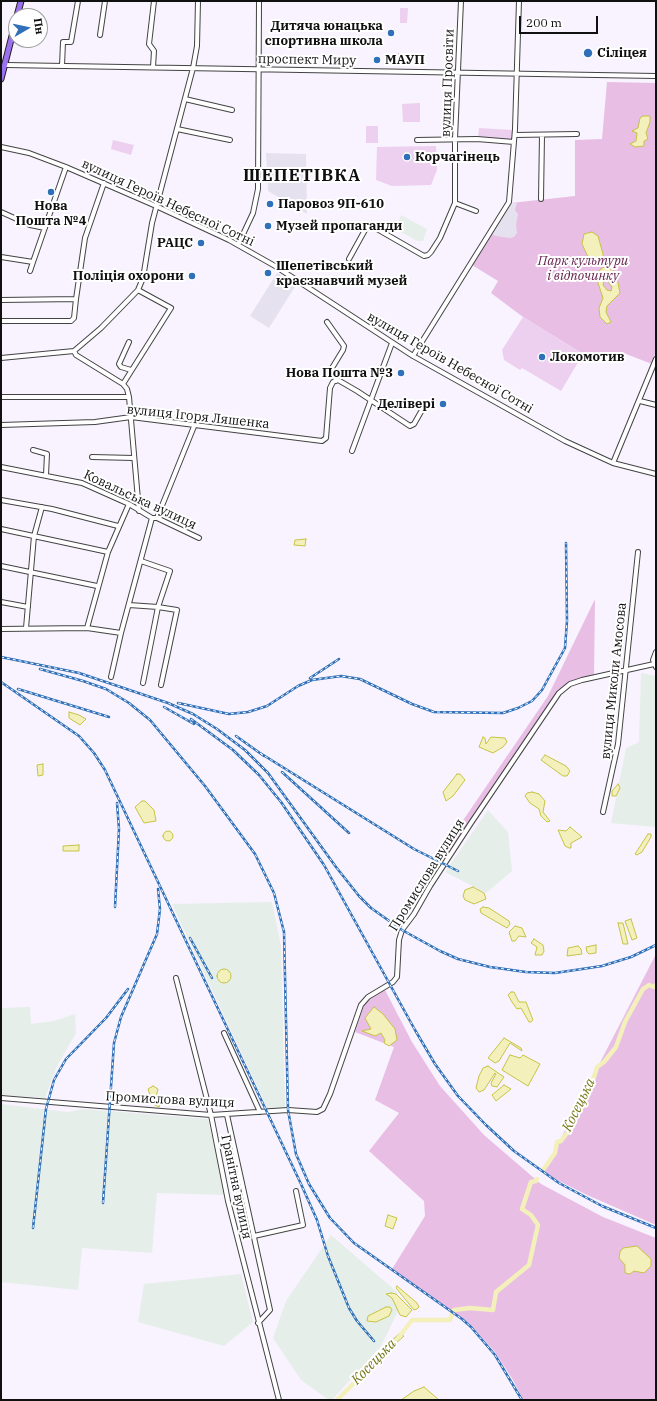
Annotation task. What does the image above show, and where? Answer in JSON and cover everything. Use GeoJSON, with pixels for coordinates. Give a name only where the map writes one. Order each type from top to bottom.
{"type":"FeatureCollection","features":[{"type":"Feature","properties":{"kind":"main road"},"geometry":{"type":"LineString","coordinates":[[1,79],[10,48]]}},
{"type":"Feature","properties":{"kind":"street"},"geometry":{"type":"LineString","coordinates":[[62,66],[63,42],[71,42],[78,1]]}},
{"type":"Feature","properties":{"kind":"street"},"geometry":{"type":"LineString","coordinates":[[100,35],[105,1]]}},
{"type":"Feature","properties":{"kind":"street"},"geometry":{"type":"LineString","coordinates":[[154,1],[150,44],[154,51],[154,68]]}},
{"type":"Feature","properties":{"kind":"street"},"geometry":{"type":"LineString","coordinates":[[1,358],[74,351],[101,328],[138,290],[142,278],[156,206],[193,68],[197,46],[198,1]]}},
{"type":"Feature","properties":{"kind":"street"},"geometry":{"type":"LineString","coordinates":[[238,245],[253,213],[257,197],[259,151],[260,1]]}},
{"type":"Feature","properties":{"kind":"street","name":"вулиця Просвіти"},"geometry":{"type":"LineString","coordinates":[[349,259],[365,230],[370,225],[424,256],[428,255],[440,238],[455,203],[455,140],[461,1]]}},
{"type":"Feature","properties":{"kind":"street"},"geometry":{"type":"LineString","coordinates":[[413,356],[509,202],[515,135],[519,1]]}},
{"type":"Feature","properties":{"kind":"street","name":"проспект Миру"},"geometry":{"type":"LineString","coordinates":[[6,65],[656,76]]}},
{"type":"Feature","properties":{"kind":"street"},"geometry":{"type":"LineString","coordinates":[[185,99],[232,110]]}},
{"type":"Feature","properties":{"kind":"street"},"geometry":{"type":"LineString","coordinates":[[177,129],[230,140]]}},
{"type":"Feature","properties":{"kind":"street"},"geometry":{"type":"LineString","coordinates":[[515,135],[577,134]]}},
{"type":"Feature","properties":{"kind":"street"},"geometry":{"type":"LineString","coordinates":[[541,199],[542,135]]}},
{"type":"Feature","properties":{"kind":"street"},"geometry":{"type":"LineString","coordinates":[[417,140],[477,139],[514,142]]}},
{"type":"Feature","properties":{"kind":"street","name":"вулиця Героїв Небесної Сотні"},"geometry":{"type":"LineString","coordinates":[[1,147],[29,153],[66,167],[156,206],[238,245],[275,266],[413,356],[565,441],[613,463],[656,474]]}},
{"type":"Feature","properties":{"kind":"street"},"geometry":{"type":"LineString","coordinates":[[30,271],[66,167]]}},
{"type":"Feature","properties":{"kind":"street"},"geometry":{"type":"LineString","coordinates":[[1,321],[71,321],[74,318],[86,238],[104,183]]}},
{"type":"Feature","properties":{"kind":"street"},"geometry":{"type":"LineString","coordinates":[[455,203],[476,211]]}},
{"type":"Feature","properties":{"kind":"street"},"geometry":{"type":"LineString","coordinates":[[1,212],[30,225],[45,228]]}},
{"type":"Feature","properties":{"kind":"street"},"geometry":{"type":"LineString","coordinates":[[1,257],[33,262]]}},
{"type":"Feature","properties":{"kind":"street"},"geometry":{"type":"LineString","coordinates":[[123,384],[171,308],[138,290]]}},
{"type":"Feature","properties":{"kind":"street"},"geometry":{"type":"LineString","coordinates":[[1,300],[76,299]]}},
{"type":"Feature","properties":{"kind":"street"},"geometry":{"type":"LineString","coordinates":[[327,322],[344,346],[332,368],[336,381],[342,381],[410,426],[414,424],[422,410]]}},
{"type":"Feature","properties":{"kind":"street"},"geometry":{"type":"LineString","coordinates":[[129,342],[119,364],[120,366],[131,370]]}},
{"type":"Feature","properties":{"kind":"street"},"geometry":{"type":"LineString","coordinates":[[352,451],[392,343]]}},
{"type":"Feature","properties":{"kind":"street"},"geometry":{"type":"LineString","coordinates":[[74,351],[76,355],[123,384],[127,389],[131,417],[139,511]]}},
{"type":"Feature","properties":{"kind":"street"},"geometry":{"type":"LineString","coordinates":[[613,463],[640,401],[656,359]]}},
{"type":"Feature","properties":{"kind":"street","name":"вулиця Ігоря Ляшенка"},"geometry":{"type":"LineString","coordinates":[[1,425],[95,422],[131,417],[322,441],[326,438],[330,388],[336,381]]}},
{"type":"Feature","properties":{"kind":"street"},"geometry":{"type":"LineString","coordinates":[[1,397],[129,397]]}},
{"type":"Feature","properties":{"kind":"street"},"geometry":{"type":"LineString","coordinates":[[640,401],[656,405]]}},
{"type":"Feature","properties":{"kind":"street"},"geometry":{"type":"LineString","coordinates":[[111,676],[121,633],[154,518],[194,424]]}},
{"type":"Feature","properties":{"kind":"street"},"geometry":{"type":"LineString","coordinates":[[33,450],[47,454],[46,475]]}},
{"type":"Feature","properties":{"kind":"street"},"geometry":{"type":"LineString","coordinates":[[92,457],[134,458]]}},
{"type":"Feature","properties":{"kind":"street","name":"Ковальська вулиця"},"geometry":{"type":"LineString","coordinates":[[1,467],[82,483],[199,538]]}},
{"type":"Feature","properties":{"kind":"street"},"geometry":{"type":"LineString","coordinates":[[1,500],[42,507],[118,526]]}},
{"type":"Feature","properties":{"kind":"street"},"geometry":{"type":"LineString","coordinates":[[87,628],[97,586],[108,552],[128,504]]}},
{"type":"Feature","properties":{"kind":"street"},"geometry":{"type":"LineString","coordinates":[[26,628],[34,536],[42,507]]}},
{"type":"Feature","properties":{"kind":"street"},"geometry":{"type":"LineString","coordinates":[[1,529],[108,552]]}},
{"type":"Feature","properties":{"kind":"street","name":"вулиця Миколи Амосова"},"geometry":{"type":"LineString","coordinates":[[603,812],[618,744],[638,552]]}},
{"type":"Feature","properties":{"kind":"street"},"geometry":{"type":"LineString","coordinates":[[141,561],[170,570],[158,607],[143,683]]}},
{"type":"Feature","properties":{"kind":"street"},"geometry":{"type":"LineString","coordinates":[[1,566],[97,586]]}},
{"type":"Feature","properties":{"kind":"street"},"geometry":{"type":"LineString","coordinates":[[1,602],[28,607]]}},
{"type":"Feature","properties":{"kind":"street"},"geometry":{"type":"LineString","coordinates":[[129,605],[177,610],[161,685]]}},
{"type":"Feature","properties":{"kind":"street"},"geometry":{"type":"LineString","coordinates":[[1,629],[87,628],[121,633]]}},
{"type":"Feature","properties":{"kind":"street"},"geometry":{"type":"LineString","coordinates":[[655,665],[656,652]]}},
{"type":"Feature","properties":{"kind":"street","name":"Промислова вулиця"},"geometry":{"type":"LineString","coordinates":[[1,1098],[211,1115],[301,1110],[317,1112],[323,1109],[330,1094],[361,1005],[368,997],[393,982],[397,977],[398,940],[402,930],[414,914],[430,886],[471,823],[559,693],[570,684],[582,680],[626,669],[655,665]]}},
{"type":"Feature","properties":{"kind":"street","name":"Гранітна вулиця"},"geometry":{"type":"LineString","coordinates":[[176,978],[211,1115],[228,1201],[258,1323],[279,1400]]}},
{"type":"Feature","properties":{"kind":"street"},"geometry":{"type":"LineString","coordinates":[[224,1033],[260,1112]]}},
{"type":"Feature","properties":{"kind":"street"},"geometry":{"type":"LineString","coordinates":[[227,1115],[270,1310],[258,1323]]}},
{"type":"Feature","properties":{"kind":"street"},"geometry":{"type":"LineString","coordinates":[[254,1236],[303,1225],[296,1191]]}},
{"type":"Feature","properties":{"kind":"shaded area"},"geometry":{"type":"Polygon","coordinates":[[[400,8],[408,8],[407,23],[400,23],[400,8]]]}},
{"type":"Feature","properties":{"kind":"shaded area"},"geometry":{"type":"Polygon","coordinates":[[[420,103],[420,122],[403,122],[402,104],[420,103]]]}},
{"type":"Feature","properties":{"kind":"shaded area"},"geometry":{"type":"Polygon","coordinates":[[[643,116],[650,116],[650,122],[646,133],[648,139],[644,141],[644,146],[635,147],[630,144],[636,141],[637,133],[632,131],[638,128],[640,118],[643,116]]]}},
{"type":"Feature","properties":{"kind":"shaded area"},"geometry":{"type":"Polygon","coordinates":[[[366,126],[378,126],[378,143],[366,143],[366,126]]]}},
{"type":"Feature","properties":{"kind":"shaded area"},"geometry":{"type":"Polygon","coordinates":[[[479,128],[513,130],[512,140],[478,138],[479,128]]]}},
{"type":"Feature","properties":{"kind":"shaded area"},"geometry":{"type":"Polygon","coordinates":[[[113,140],[134,145],[131,155],[111,149],[113,140]]]}},
{"type":"Feature","properties":{"kind":"shaded area","name":"Корчагінець"},"geometry":{"type":"Polygon","coordinates":[[[436,146],[437,170],[431,185],[392,186],[376,180],[377,147],[436,146]]]}},
{"type":"Feature","properties":{"kind":"shaded area"},"geometry":{"type":"Polygon","coordinates":[[[266,153],[306,154],[307,214],[268,191],[266,153]]]}},
{"type":"Feature","properties":{"kind":"shaded area"},"geometry":{"type":"Polygon","coordinates":[[[511,203],[517,203],[515,210],[518,214],[516,225],[517,233],[514,237],[510,238],[492,234],[511,203]]]}},
{"type":"Feature","properties":{"kind":"shaded area"},"geometry":{"type":"Polygon","coordinates":[[[401,215],[427,229],[423,241],[417,241],[396,229],[401,215]]]}},
{"type":"Feature","properties":{"kind":"shaded area"},"geometry":{"type":"Polygon","coordinates":[[[592,232],[598,236],[603,254],[603,259],[597,262],[592,262],[582,244],[584,234],[592,232]]]}},
{"type":"Feature","properties":{"kind":"shaded area"},"geometry":{"type":"Polygon","coordinates":[[[604,267],[613,270],[617,278],[620,293],[607,306],[606,312],[611,322],[607,324],[600,317],[599,308],[603,298],[595,274],[604,267]],[[607,280],[604,281],[603,285],[607,290],[611,291],[612,287],[607,280]]]}},
{"type":"Feature","properties":{"kind":"shaded area"},"geometry":{"type":"Polygon","coordinates":[[[277,273],[296,285],[269,328],[250,316],[277,273]]]}},
{"type":"Feature","properties":{"kind":"shaded area","name":"Локомотив"},"geometry":{"type":"Polygon","coordinates":[[[523,317],[583,354],[561,391],[522,368],[520,370],[504,360],[502,350],[523,317]]]}},
{"type":"Feature","properties":{"kind":"shaded area"},"geometry":{"type":"Polygon","coordinates":[[[306,539],[305,546],[294,545],[295,540],[306,539]]]}},
{"type":"Feature","properties":{"kind":"shaded area"},"geometry":{"type":"Polygon","coordinates":[[[641,673],[656,676],[656,827],[611,823],[626,748],[639,742],[641,673]]]}},
{"type":"Feature","properties":{"kind":"shaded area"},"geometry":{"type":"Polygon","coordinates":[[[69,712],[86,719],[80,725],[69,718],[69,712]]]}},
{"type":"Feature","properties":{"kind":"shaded area"},"geometry":{"type":"Polygon","coordinates":[[[483,737],[485,738],[486,744],[491,737],[505,738],[507,742],[503,747],[493,753],[479,747],[483,737]]]}},
{"type":"Feature","properties":{"kind":"shaded area"},"geometry":{"type":"Polygon","coordinates":[[[545,755],[566,766],[570,771],[567,776],[563,776],[541,760],[545,755]]]}},
{"type":"Feature","properties":{"kind":"shaded area"},"geometry":{"type":"Polygon","coordinates":[[[43,764],[43,775],[38,776],[37,765],[43,764]]]}},
{"type":"Feature","properties":{"kind":"shaded area"},"geometry":{"type":"Polygon","coordinates":[[[457,774],[460,774],[465,780],[453,796],[446,801],[443,792],[457,774]]]}},
{"type":"Feature","properties":{"kind":"shaded area"},"geometry":{"type":"Polygon","coordinates":[[[618,784],[620,788],[616,796],[612,796],[612,791],[618,784]]]}},
{"type":"Feature","properties":{"kind":"shaded area"},"geometry":{"type":"Polygon","coordinates":[[[532,792],[539,794],[545,801],[543,812],[550,821],[547,822],[541,816],[539,809],[530,803],[525,796],[527,793],[532,792]]]}},
{"type":"Feature","properties":{"kind":"shaded area"},"geometry":{"type":"Polygon","coordinates":[[[142,801],[145,801],[154,810],[156,821],[144,823],[135,807],[142,801]]]}},
{"type":"Feature","properties":{"kind":"shaded area"},"geometry":{"type":"Polygon","coordinates":[[[488,810],[508,832],[512,871],[486,893],[445,872],[488,810]]]}},
{"type":"Feature","properties":{"kind":"shaded area"},"geometry":{"type":"Polygon","coordinates":[[[570,827],[582,837],[571,843],[571,848],[569,848],[565,846],[558,830],[566,831],[570,827]]]}},
{"type":"Feature","properties":{"kind":"shaded area"},"geometry":{"type":"Polygon","coordinates":[[[166,831],[170,831],[172,832],[172,840],[166,841],[163,838],[163,834],[166,831]]]}},
{"type":"Feature","properties":{"kind":"shaded area"},"geometry":{"type":"Polygon","coordinates":[[[648,834],[651,834],[651,837],[642,852],[637,855],[635,854],[648,834]]]}},
{"type":"Feature","properties":{"kind":"shaded area"},"geometry":{"type":"Polygon","coordinates":[[[79,845],[79,851],[63,851],[63,846],[79,845]]]}},
{"type":"Feature","properties":{"kind":"shaded area"},"geometry":{"type":"Polygon","coordinates":[[[473,887],[484,893],[486,899],[474,904],[465,900],[463,896],[465,890],[473,887]]]}},
{"type":"Feature","properties":{"kind":"shaded area"},"geometry":{"type":"Polygon","coordinates":[[[272,902],[281,946],[285,1108],[268,1110],[172,904],[272,902]]]}},
{"type":"Feature","properties":{"kind":"shaded area"},"geometry":{"type":"Polygon","coordinates":[[[483,907],[489,908],[509,921],[510,924],[507,928],[481,913],[480,909],[483,907]]]}},
{"type":"Feature","properties":{"kind":"shaded area"},"geometry":{"type":"Polygon","coordinates":[[[631,919],[637,938],[632,940],[625,921],[631,919]]]}},
{"type":"Feature","properties":{"kind":"shaded area"},"geometry":{"type":"Polygon","coordinates":[[[618,923],[623,923],[628,944],[623,944],[618,923]]]}},
{"type":"Feature","properties":{"kind":"shaded area"},"geometry":{"type":"Polygon","coordinates":[[[515,926],[522,928],[526,937],[519,936],[515,941],[512,941],[509,932],[515,926]]]}},
{"type":"Feature","properties":{"kind":"shaded area"},"geometry":{"type":"Polygon","coordinates":[[[534,939],[543,945],[544,951],[542,955],[535,955],[537,947],[531,943],[534,939]]]}},
{"type":"Feature","properties":{"kind":"shaded area"},"geometry":{"type":"Polygon","coordinates":[[[596,945],[596,953],[589,954],[587,952],[586,947],[596,945]]]}},
{"type":"Feature","properties":{"kind":"shaded area"},"geometry":{"type":"Polygon","coordinates":[[[578,946],[581,949],[582,954],[567,956],[568,948],[578,946]]]}},
{"type":"Feature","properties":{"kind":"shaded area"},"geometry":{"type":"Polygon","coordinates":[[[221,969],[227,969],[231,973],[231,979],[227,983],[221,983],[217,979],[217,973],[221,969]]]}},
{"type":"Feature","properties":{"kind":"shaded area"},"geometry":{"type":"Polygon","coordinates":[[[511,992],[514,992],[519,1002],[526,1002],[533,1020],[531,1022],[529,1022],[521,1008],[517,1009],[512,1002],[508,995],[511,992]]]}},
{"type":"Feature","properties":{"kind":"shaded area"},"geometry":{"type":"Polygon","coordinates":[[[30,1007],[31,1024],[54,1021],[75,1014],[76,1033],[56,1068],[45,1098],[1,1095],[1,1008],[30,1007]]]}},
{"type":"Feature","properties":{"kind":"shaded area"},"geometry":{"type":"Polygon","coordinates":[[[374,1007],[383,1014],[395,1029],[397,1040],[389,1046],[384,1043],[385,1040],[381,1033],[375,1036],[362,1031],[371,1029],[365,1018],[374,1007]]]}},
{"type":"Feature","properties":{"kind":"shaded area"},"geometry":{"type":"Polygon","coordinates":[[[504,1038],[521,1048],[522,1051],[510,1043],[499,1061],[495,1063],[488,1058],[504,1038]]]}},
{"type":"Feature","properties":{"kind":"shaded area"},"geometry":{"type":"Polygon","coordinates":[[[510,1055],[520,1058],[523,1055],[540,1064],[528,1086],[502,1070],[510,1055]]]}},
{"type":"Feature","properties":{"kind":"shaded area"},"geometry":{"type":"Polygon","coordinates":[[[488,1066],[504,1077],[497,1087],[492,1086],[491,1083],[496,1074],[495,1073],[484,1090],[479,1092],[476,1088],[479,1076],[483,1068],[488,1066]]]}},
{"type":"Feature","properties":{"kind":"shaded area"},"geometry":{"type":"Polygon","coordinates":[[[504,1085],[511,1089],[496,1101],[492,1095],[504,1085]]]}},
{"type":"Feature","properties":{"kind":"shaded area"},"geometry":{"type":"Polygon","coordinates":[[[153,1086],[158,1089],[156,1097],[161,1103],[159,1107],[153,1104],[148,1089],[153,1086]]]}},
{"type":"Feature","properties":{"kind":"shaded area"},"geometry":{"type":"Polygon","coordinates":[[[1,1104],[68,1112],[83,1109],[208,1119],[226,1195],[157,1193],[152,1253],[82,1248],[78,1290],[1,1282],[1,1104]]]}},
{"type":"Feature","properties":{"kind":"shaded area"},"geometry":{"type":"Polygon","coordinates":[[[388,1215],[397,1218],[393,1229],[385,1226],[388,1215]]]}},
{"type":"Feature","properties":{"kind":"shaded area"},"geometry":{"type":"Polygon","coordinates":[[[331,1235],[397,1292],[398,1311],[381,1346],[332,1400],[329,1400],[301,1380],[273,1338],[286,1301],[331,1235]]]}},
{"type":"Feature","properties":{"kind":"shaded area"},"geometry":{"type":"Polygon","coordinates":[[[637,1246],[651,1259],[651,1266],[644,1273],[634,1271],[630,1274],[625,1273],[625,1265],[619,1258],[620,1252],[623,1248],[637,1246]]]}},
{"type":"Feature","properties":{"kind":"shaded area"},"geometry":{"type":"Polygon","coordinates":[[[241,1274],[253,1322],[224,1346],[138,1322],[144,1284],[241,1274]]]}},
{"type":"Feature","properties":{"kind":"shaded area"},"geometry":{"type":"Polygon","coordinates":[[[397,1286],[417,1303],[419,1307],[417,1309],[414,1310],[396,1288],[397,1286]]]}},
{"type":"Feature","properties":{"kind":"shaded area"},"geometry":{"type":"Polygon","coordinates":[[[386,1294],[396,1294],[412,1310],[406,1317],[400,1315],[392,1298],[386,1294]]]}},
{"type":"Feature","properties":{"kind":"shaded area"},"geometry":{"type":"Polygon","coordinates":[[[386,1307],[390,1307],[392,1310],[389,1316],[376,1322],[367,1321],[368,1316],[386,1307]]]}},
{"type":"Feature","properties":{"kind":"shaded area"},"geometry":{"type":"Polygon","coordinates":[[[399,1334],[404,1336],[379,1358],[391,1341],[399,1334]]]}},
{"type":"Feature","properties":{"kind":"shaded area"},"geometry":{"type":"Polygon","coordinates":[[[424,1387],[439,1400],[401,1400],[414,1391],[424,1387]]]}},
{"type":"Feature","properties":{"kind":"green space"},"geometry":{"type":"Polygon","coordinates":[[[392,53],[400,53],[399,64],[392,64],[392,53]]]}},
{"type":"Feature","properties":{"kind":"green space","name":"Парк культури і відпочинку"},"geometry":{"type":"Polygon","coordinates":[[[607,82],[656,83],[656,351],[652,364],[621,352],[583,354],[523,317],[491,293],[498,281],[472,265],[511,203],[575,196],[575,140],[602,139],[607,82]]]}},
{"type":"Feature","properties":{"kind":"green space"},"geometry":{"type":"Polygon","coordinates":[[[595,599],[594,677],[563,689],[444,862],[438,857],[548,696],[595,599]]]}},
{"type":"Feature","properties":{"kind":"green space"},"geometry":{"type":"Polygon","coordinates":[[[656,954],[656,1225],[587,1195],[543,1173],[656,954]]]}},
{"type":"Feature","properties":{"kind":"green space"},"geometry":{"type":"Polygon","coordinates":[[[385,990],[412,1042],[440,1086],[484,1135],[541,1184],[603,1217],[656,1238],[656,1400],[523,1400],[513,1380],[495,1352],[469,1323],[392,1269],[425,1216],[424,1201],[369,1151],[399,1113],[375,1100],[394,1047],[355,1032],[365,1003],[385,990]]]}},
{"type":"Feature","properties":{"kind":"waterway","name":"Косецька"},"geometry":{"type":"LineString","coordinates":[[543,1170],[555,1153],[557,1142],[561,1141],[567,1133],[571,1125],[571,1116],[579,1111],[597,1067],[604,1062],[616,1047],[625,1022],[643,989],[649,985],[654,987],[656,985]]}},
{"type":"Feature","properties":{"kind":"waterway","name":"Косецька"},"geometry":{"type":"LineString","coordinates":[[454,1310],[470,1308],[493,1310],[496,1292],[529,1265],[538,1225],[531,1215],[522,1209],[531,1182],[536,1181],[537,1179]]}},
{"type":"Feature","properties":{"kind":"waterway","name":"Косецька"},"geometry":{"type":"LineString","coordinates":[[399,1337],[412,1320],[450,1320],[452,1314]]}},
{"type":"Feature","properties":{"kind":"waterway","name":"Косецька"},"geometry":{"type":"LineString","coordinates":[[337,1400],[384,1353]]}},
{"type":"Feature","properties":{"kind":"railway"},"geometry":{"type":"LineString","coordinates":[[178,703],[229,714],[248,712],[267,706],[298,686],[312,680],[341,676],[360,679],[412,704],[434,712],[503,713],[518,708],[532,701],[542,690],[565,648],[567,621],[566,543]]}},
{"type":"Feature","properties":{"kind":"railway"},"geometry":{"type":"LineString","coordinates":[[1,657],[79,673],[168,703],[193,714],[217,729],[245,750],[268,773],[336,867],[359,896],[371,908],[402,930],[458,959],[490,967],[526,972],[555,973],[602,966],[631,957],[656,945]]}},
{"type":"Feature","properties":{"kind":"railway"},"geometry":{"type":"LineString","coordinates":[[310,678],[339,659]]}},
{"type":"Feature","properties":{"kind":"railway"},"geometry":{"type":"LineString","coordinates":[[40,669],[106,689],[129,703],[150,720],[205,786],[255,854],[274,893],[284,932],[288,1110],[296,1154],[309,1184],[330,1218],[354,1243],[462,1319],[471,1327],[495,1355],[522,1400]]}},
{"type":"Feature","properties":{"kind":"railway"},"geometry":{"type":"LineString","coordinates":[[1,682],[79,736],[94,753],[105,770],[301,1184],[317,1220],[328,1256],[349,1308],[357,1321],[374,1341]]}},
{"type":"Feature","properties":{"kind":"railway"},"geometry":{"type":"LineString","coordinates":[[18,689],[109,717]]}},
{"type":"Feature","properties":{"kind":"railway"},"geometry":{"type":"LineString","coordinates":[[164,707],[194,724]]}},
{"type":"Feature","properties":{"kind":"railway"},"geometry":{"type":"LineString","coordinates":[[191,719],[233,750],[259,775],[281,802],[324,865],[415,1030],[435,1064],[458,1096],[514,1151],[559,1183],[602,1206],[656,1228]]}},
{"type":"Feature","properties":{"kind":"railway"},"geometry":{"type":"LineString","coordinates":[[236,736],[264,756]]}},
{"type":"Feature","properties":{"kind":"railway"},"geometry":{"type":"LineString","coordinates":[[260,753],[414,849],[458,871]]}},
{"type":"Feature","properties":{"kind":"railway"},"geometry":{"type":"LineString","coordinates":[[282,772],[349,833]]}},
{"type":"Feature","properties":{"kind":"railway"},"geometry":{"type":"LineString","coordinates":[[115,907],[119,829],[117,803]]}},
{"type":"Feature","properties":{"kind":"railway"},"geometry":{"type":"LineString","coordinates":[[103,1203],[114,1043],[121,1017],[157,934],[160,909],[158,889]]}},
{"type":"Feature","properties":{"kind":"railway"},"geometry":{"type":"LineString","coordinates":[[190,938],[212,978]]}},
{"type":"Feature","properties":{"kind":"railway"},"geometry":{"type":"LineString","coordinates":[[33,1228],[46,1109],[54,1080],[66,1059],[106,1018],[128,989]]}},
{"type":"Feature","properties":{"kind":"place","name":"Дитяча юнацька спортивна школа"},"geometry":{"type":"Point","coordinates":[391,33]}},
{"type":"Feature","properties":{"kind":"place","name":"Сіліцея"},"geometry":{"type":"Point","coordinates":[588,53]}},
{"type":"Feature","properties":{"kind":"place","name":"МАУП"},"geometry":{"type":"Point","coordinates":[377,60]}},
{"type":"Feature","properties":{"kind":"place","name":"Корчагінець"},"geometry":{"type":"Point","coordinates":[407,157]}},
{"type":"Feature","properties":{"kind":"place","name":"Нова Пошта №4"},"geometry":{"type":"Point","coordinates":[51,192]}},
{"type":"Feature","properties":{"kind":"place","name":"Паровоз 9П-610"},"geometry":{"type":"Point","coordinates":[270,204]}},
{"type":"Feature","properties":{"kind":"place","name":"Музей пропаганди"},"geometry":{"type":"Point","coordinates":[268,226]}},
{"type":"Feature","properties":{"kind":"place","name":"РАЦС"},"geometry":{"type":"Point","coordinates":[201,243]}},
{"type":"Feature","properties":{"kind":"place","name":"Шепетівський краєзнавчий музей"},"geometry":{"type":"Point","coordinates":[268,273]}},
{"type":"Feature","properties":{"kind":"place","name":"Поліція охорони"},"geometry":{"type":"Point","coordinates":[192,276]}},
{"type":"Feature","properties":{"kind":"place","name":"Локомотив"},"geometry":{"type":"Point","coordinates":[542,357]}},
{"type":"Feature","properties":{"kind":"place","name":"Нова Пошта №3"},"geometry":{"type":"Point","coordinates":[401,373]}},
{"type":"Feature","properties":{"kind":"place","name":"Делівері"},"geometry":{"type":"Point","coordinates":[443,404]}},
{"type":"Feature","properties":{"kind":"district","name":"ШЕПЕТІВКА"},"geometry":{"type":"Point","coordinates":[302,176]}}]}
